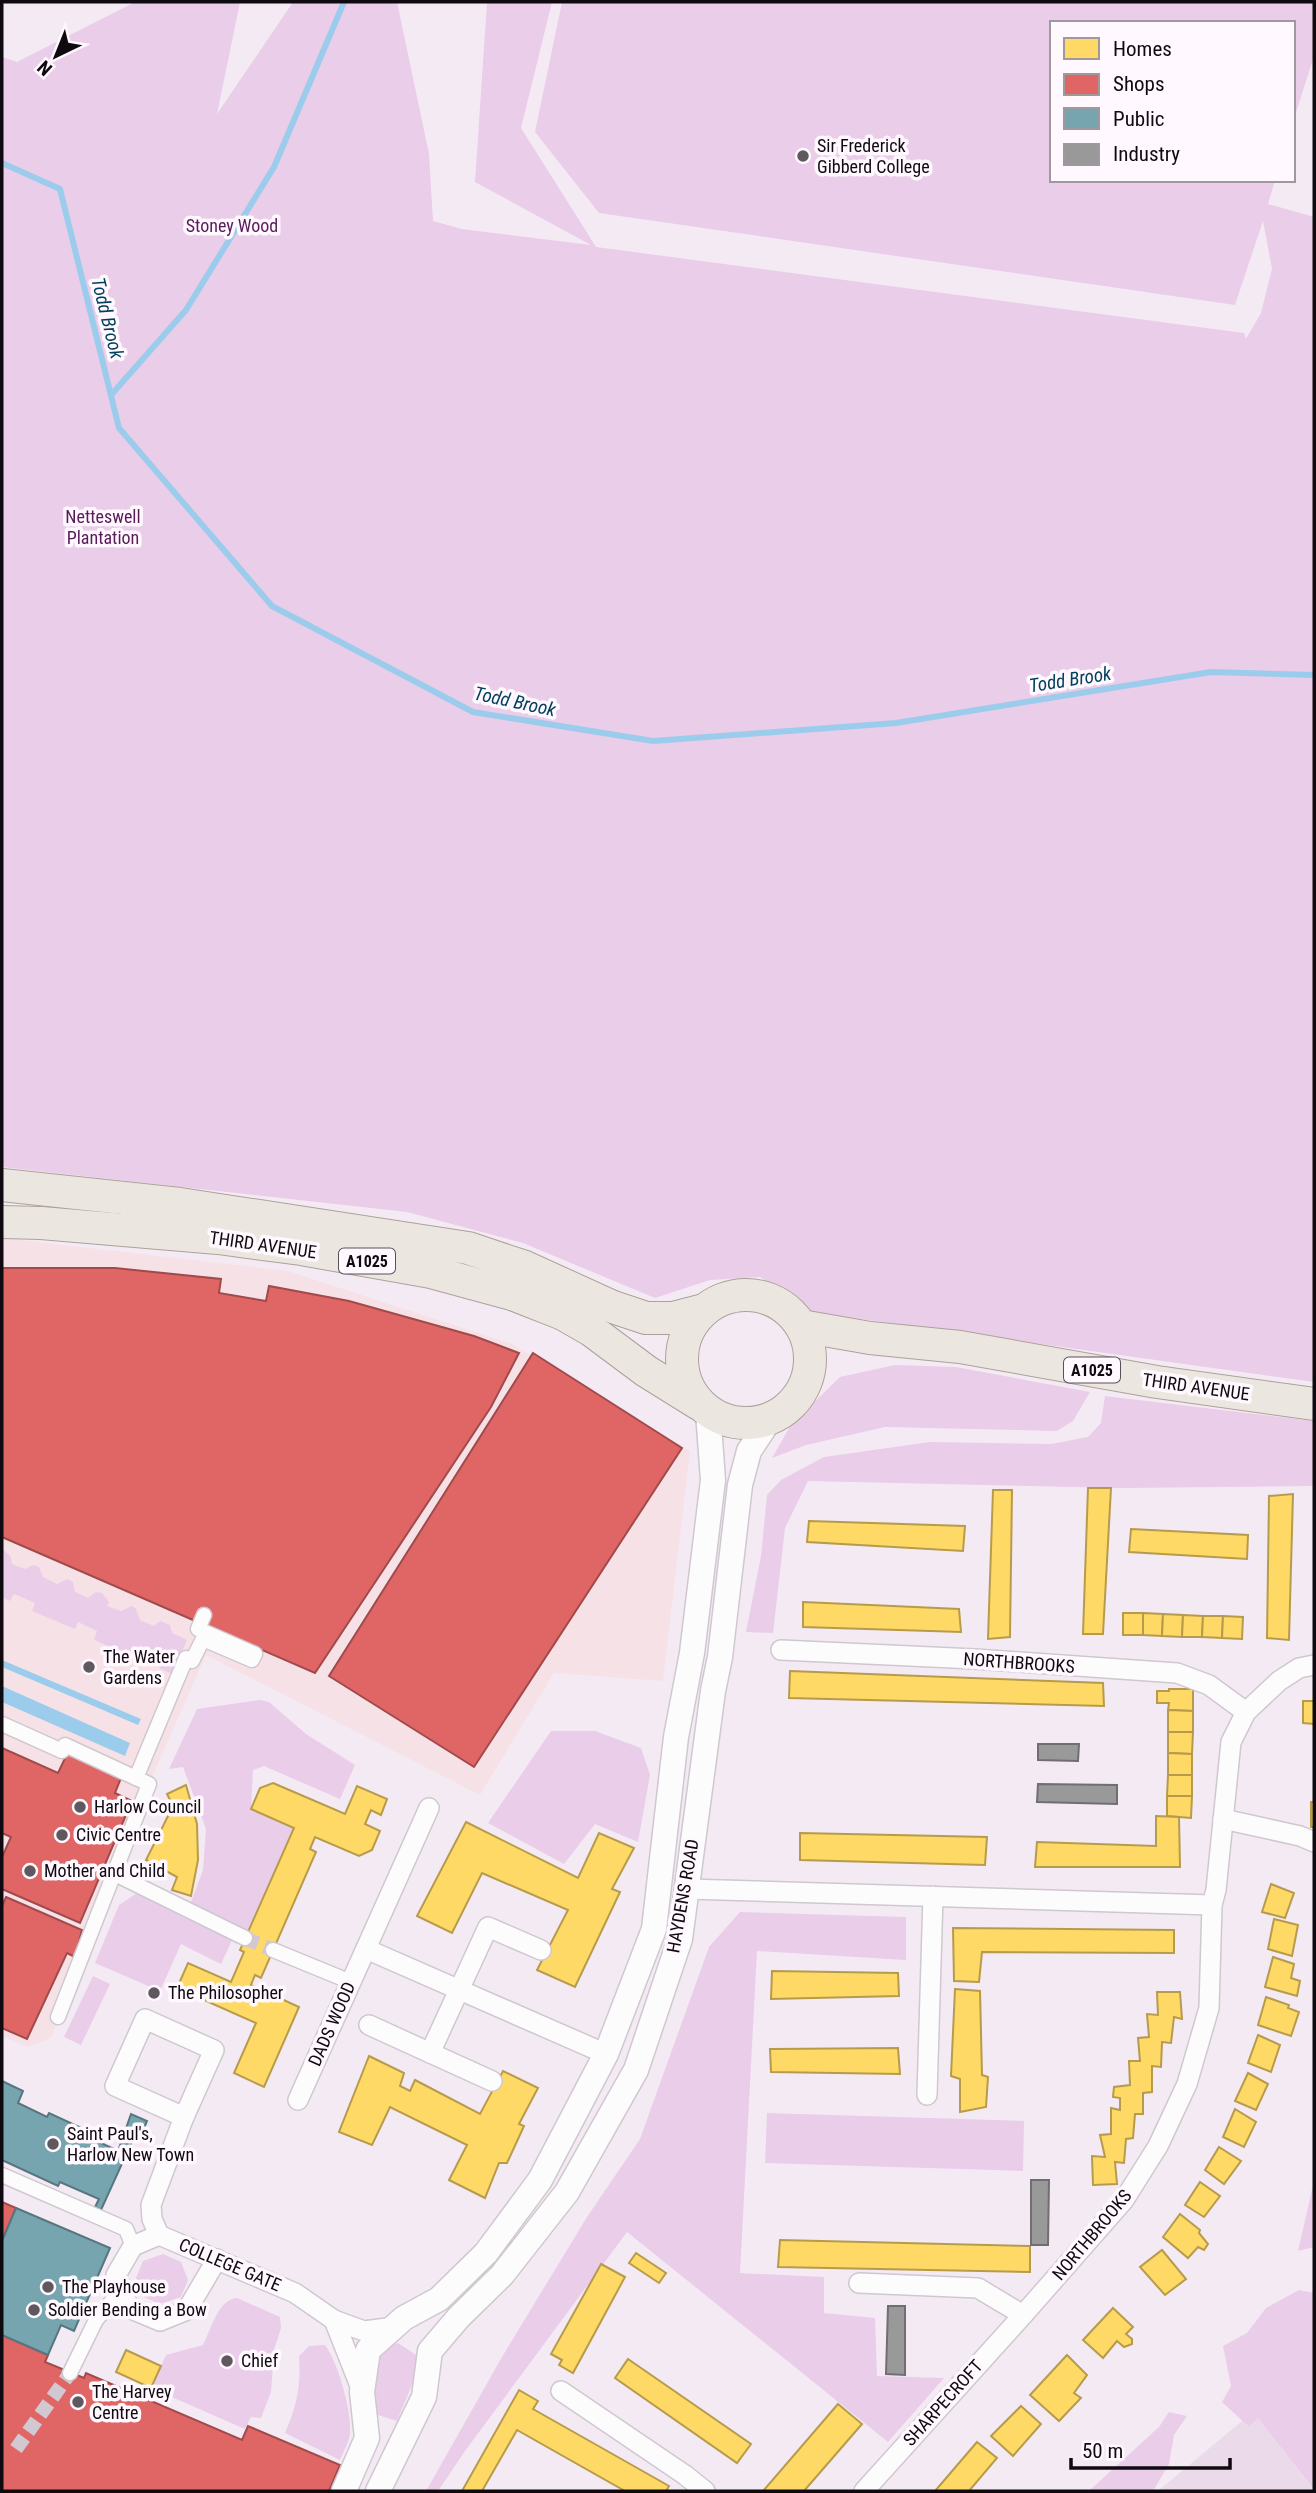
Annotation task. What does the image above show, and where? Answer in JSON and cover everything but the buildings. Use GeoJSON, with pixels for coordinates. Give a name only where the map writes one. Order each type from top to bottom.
{"type":"FeatureCollection","features":[{"type":"Feature","properties":{"kind":"main road","name":"THIRD AVENUE"},"geometry":{"type":"LineString","coordinates":[[2,1185],[180,1204],[468,1248],[525,1267],[613,1307],[646,1318],[673,1318],[704,1310]]}},
{"type":"Feature","properties":{"kind":"main road","name":"THIRD AVENUE"},"geometry":{"type":"LineString","coordinates":[[2,1222],[218,1238],[301,1249],[431,1272],[512,1294],[563,1314],[592,1330],[646,1371],[704,1408]]}},
{"type":"Feature","properties":{"kind":"main road","name":"A1025"},"geometry":{"type":"LineString","coordinates":[[704,1310],[729,1297],[756,1295],[774,1301],[789,1311],[801,1326]]}},
{"type":"Feature","properties":{"kind":"main road"},"geometry":{"type":"LineString","coordinates":[[704,1310],[690,1325],[682,1345],[681,1366],[687,1386],[704,1408]]}},
{"type":"Feature","properties":{"kind":"main road","name":"THIRD AVENUE"},"geometry":{"type":"LineString","coordinates":[[801,1326],[870,1338],[960,1347],[1157,1382],[1314,1404]]}},
{"type":"Feature","properties":{"kind":"main road"},"geometry":{"type":"LineString","coordinates":[[770,1419],[788,1408],[802,1392],[809,1372],[808,1340],[801,1326]]}},
{"type":"Feature","properties":{"kind":"main road"},"geometry":{"type":"LineString","coordinates":[[809,1372],[870,1338]]}},
{"type":"Feature","properties":{"kind":"main road","name":"A1025"},"geometry":{"type":"LineString","coordinates":[[704,1408],[734,1423],[770,1419]]}},
{"type":"Feature","properties":{"kind":"street","name":"HAYDENS ROAD"},"geometry":{"type":"LineString","coordinates":[[344,2491],[367,2438],[362,2392],[368,2350],[404,2318],[439,2299],[486,2253],[540,2180],[606,2054],[654,1929],[676,1737],[692,1653],[713,1480],[704,1408]]}},
{"type":"Feature","properties":{"kind":"street","name":"HAYDENS ROAD"},"geometry":{"type":"LineString","coordinates":[[430,2351],[502,2275],[567,2192],[636,2070],[680,1939],[713,1691],[720,1657],[740,1486],[748,1451],[770,1419]]}},
{"type":"Feature","properties":{"kind":"street"},"geometry":{"type":"LineString","coordinates":[[58,2017],[115,1874],[142,1781],[186,1658],[192,1661],[203,1639],[252,1660],[255,1654],[198,1629],[204,1615]]}},
{"type":"Feature","properties":{"kind":"street","name":"NORTHBROOKS"},"geometry":{"type":"LineString","coordinates":[[781,1650],[1177,1673],[1209,1685],[1246,1712]]}},
{"type":"Feature","properties":{"kind":"street","name":"NORTHBROOKS"},"geometry":{"type":"LineString","coordinates":[[1023,2315],[1124,2200],[1158,2146],[1187,2084],[1209,2008],[1212,1905],[1231,1742],[1246,1712],[1279,1681],[1299,1668],[1314,1665]]}},
{"type":"Feature","properties":{"kind":"street"},"geometry":{"type":"LineString","coordinates":[[2,1724],[62,1751],[65,1745],[142,1781]]}},
{"type":"Feature","properties":{"kind":"street","name":"DADS WOOD"},"geometry":{"type":"LineString","coordinates":[[298,2100],[429,1808]]}},
{"type":"Feature","properties":{"kind":"street"},"geometry":{"type":"LineString","coordinates":[[1223,1819],[1300,1836],[1314,1842]]}},
{"type":"Feature","properties":{"kind":"street"},"geometry":{"type":"LineString","coordinates":[[115,1874],[245,1938]]}},
{"type":"Feature","properties":{"kind":"street"},"geometry":{"type":"LineString","coordinates":[[660,1886],[1212,1905]]}},
{"type":"Feature","properties":{"kind":"street"},"geometry":{"type":"LineString","coordinates":[[927,2095],[933,1896]]}},
{"type":"Feature","properties":{"kind":"street"},"geometry":{"type":"LineString","coordinates":[[430,2053],[488,1927],[541,1950]]}},
{"type":"Feature","properties":{"kind":"street"},"geometry":{"type":"LineString","coordinates":[[366,1949],[606,2054]]}},
{"type":"Feature","properties":{"kind":"street"},"geometry":{"type":"LineString","coordinates":[[273,1950],[351,1982]]}},
{"type":"Feature","properties":{"kind":"street","name":"COLLEGE GATE"},"geometry":{"type":"LineString","coordinates":[[184,2117],[115,2086],[145,2019],[214,2050],[184,2117],[151,2205],[152,2219],[159,2235],[295,2293],[334,2320],[364,2331],[395,2327]]}},
{"type":"Feature","properties":{"kind":"street","name":"DADS WOOD"},"geometry":{"type":"LineString","coordinates":[[369,2025],[492,2081]]}},
{"type":"Feature","properties":{"kind":"street"},"geometry":{"type":"LineString","coordinates":[[2,2175],[126,2229],[133,2246]]}},
{"type":"Feature","properties":{"kind":"street"},"geometry":{"type":"LineString","coordinates":[[159,2235],[133,2246],[116,2275],[128,2308],[160,2321],[187,2310],[217,2259]]}},
{"type":"Feature","properties":{"kind":"street"},"geometry":{"type":"LineString","coordinates":[[859,2283],[978,2288],[1023,2315]]}},
{"type":"Feature","properties":{"kind":"street"},"geometry":{"type":"LineString","coordinates":[[70,2373],[96,2320],[121,2290]]}},
{"type":"Feature","properties":{"kind":"street","name":"SHARPECROFT"},"geometry":{"type":"LineString","coordinates":[[864,2491],[1023,2315]]}},
{"type":"Feature","properties":{"kind":"street"},"geometry":{"type":"LineString","coordinates":[[334,2320],[362,2392]]}},
{"type":"Feature","properties":{"kind":"street"},"geometry":{"type":"LineString","coordinates":[[378,2491],[424,2397],[430,2351],[415,2334],[395,2327]]}},
{"type":"Feature","properties":{"kind":"street"},"geometry":{"type":"LineString","coordinates":[[561,2391],[685,2474],[705,2491]]}},
{"type":"Feature","properties":{"kind":"shaded area"},"geometry":{"type":"Polygon","coordinates":[[[2,1238],[288,1271],[512,1344],[690,1451],[663,1681],[554,1673],[480,1795],[206,1655],[149,1784],[51,2038],[27,2047],[2,2036],[2,1238]]]}},
{"type":"Feature","properties":{"kind":"shaded area"},"geometry":{"type":"Polygon","coordinates":[[[1258,2418],[1314,2491],[1158,2491],[1242,2421],[1249,2427],[1258,2418]]]}},
{"type":"Feature","properties":{"kind":"green space"},"geometry":{"type":"Polygon","coordinates":[[[135,2],[240,2],[217,114],[293,2],[397,2],[429,154],[433,221],[462,229],[591,245],[475,182],[487,2],[552,2],[521,128],[596,247],[1244,333],[1246,339],[1261,313],[1272,269],[1263,221],[1235,305],[599,213],[535,132],[562,2],[1314,2],[1314,56],[1295,116],[1295,21],[1050,21],[1050,182],[1274,182],[1268,204],[1314,217],[1314,1382],[811,1312],[760,1277],[710,1280],[655,1298],[523,1243],[407,1212],[2,1167],[2,57],[17,62],[135,2]]]}},
{"type":"Feature","properties":{"kind":"green space"},"geometry":{"type":"Polygon","coordinates":[[[895,1365],[956,1367],[1090,1392],[1073,1421],[1057,1431],[885,1427],[806,1445],[772,1458],[791,1425],[840,1377],[895,1365]]]}},
{"type":"Feature","properties":{"kind":"green space"},"geometry":{"type":"Polygon","coordinates":[[[1105,1396],[1314,1421],[1314,1486],[1121,1488],[808,1481],[785,1528],[773,1633],[746,1632],[761,1556],[767,1495],[781,1480],[824,1457],[930,1442],[1051,1444],[1088,1437],[1101,1423],[1105,1396]]]}},
{"type":"Feature","properties":{"kind":"green space","name":"The Water Gardens"},"geometry":{"type":"Polygon","coordinates":[[[4,1550],[11,1557],[12,1564],[25,1569],[33,1565],[39,1567],[43,1577],[57,1584],[68,1579],[73,1582],[75,1592],[88,1598],[96,1592],[102,1593],[109,1602],[107,1606],[121,1611],[132,1606],[140,1620],[154,1626],[160,1621],[170,1625],[172,1633],[187,1640],[172,1674],[159,1668],[162,1659],[141,1650],[137,1658],[94,1640],[97,1631],[78,1622],[75,1629],[32,1611],[35,1603],[14,1594],[10,1601],[2,1597],[4,1550]]]}},
{"type":"Feature","properties":{"kind":"green space"},"geometry":{"type":"Polygon","coordinates":[[[260,1700],[269,1702],[306,1734],[355,1765],[340,1799],[264,1766],[253,1770],[251,1809],[294,1828],[247,1933],[191,1902],[203,1870],[206,1829],[183,1767],[169,1769],[197,1709],[260,1700]]]}},
{"type":"Feature","properties":{"kind":"green space"},"geometry":{"type":"Polygon","coordinates":[[[551,1731],[595,1731],[641,1748],[650,1775],[638,1842],[595,1824],[564,1864],[488,1823],[551,1731]]]}},
{"type":"Feature","properties":{"kind":"green space"},"geometry":{"type":"Polygon","coordinates":[[[137,1893],[233,1938],[221,1964],[181,1944],[160,1991],[95,1963],[119,1905],[137,1893]]]}},
{"type":"Feature","properties":{"kind":"green space"},"geometry":{"type":"Polygon","coordinates":[[[740,1912],[906,1917],[906,1960],[757,1951],[740,2273],[824,2277],[824,2313],[875,2318],[877,2376],[944,2378],[888,2442],[627,2232],[438,2491],[426,2491],[502,2357],[587,2217],[640,2139],[709,1947],[740,1912]]]}},
{"type":"Feature","properties":{"kind":"green space"},"geometry":{"type":"Polygon","coordinates":[[[93,1976],[110,1984],[81,2045],[64,2037],[93,1976]]]}},
{"type":"Feature","properties":{"kind":"green space"},"geometry":{"type":"Polygon","coordinates":[[[767,2113],[1024,2121],[1023,2171],[765,2163],[767,2113]]]}},
{"type":"Feature","properties":{"kind":"green space"},"geometry":{"type":"Polygon","coordinates":[[[1314,2181],[1314,2247],[1298,2251],[1314,2181]]]}},
{"type":"Feature","properties":{"kind":"green space"},"geometry":{"type":"Polygon","coordinates":[[[163,2254],[181,2262],[188,2280],[181,2297],[160,2304],[144,2297],[136,2278],[143,2261],[163,2254]]]}},
{"type":"Feature","properties":{"kind":"green space"},"geometry":{"type":"Polygon","coordinates":[[[1299,2290],[1314,2293],[1314,2490],[1258,2418],[1249,2427],[1222,2402],[1231,2386],[1223,2346],[1247,2333],[1266,2308],[1299,2290]]]}},
{"type":"Feature","properties":{"kind":"green space"},"geometry":{"type":"Polygon","coordinates":[[[237,2298],[280,2317],[281,2328],[274,2350],[271,2392],[261,2418],[251,2417],[245,2429],[151,2388],[166,2355],[203,2345],[220,2309],[230,2300],[237,2298]]]}},
{"type":"Feature","properties":{"kind":"green space"},"geometry":{"type":"Polygon","coordinates":[[[398,2343],[416,2355],[416,2375],[397,2421],[375,2414],[370,2368],[380,2349],[398,2343]]]}},
{"type":"Feature","properties":{"kind":"green space"},"geometry":{"type":"Polygon","coordinates":[[[325,2345],[339,2375],[349,2413],[350,2434],[340,2460],[285,2433],[297,2396],[299,2356],[309,2346],[325,2345]]]}},
{"type":"Feature","properties":{"kind":"green space"},"geometry":{"type":"Polygon","coordinates":[[[1169,2412],[1187,2416],[1174,2435],[1169,2464],[1153,2491],[1089,2491],[1159,2427],[1169,2412]]]}},
{"type":"Feature","properties":{"kind":"water"},"geometry":{"type":"Polygon","coordinates":[[[2,1660],[141,1719],[138,1725],[2,1667],[2,1660]]]}},
{"type":"Feature","properties":{"kind":"water"},"geometry":{"type":"Polygon","coordinates":[[[2,1686],[130,1743],[125,1756],[2,1702],[2,1686]]]}},
{"type":"Feature","properties":{"kind":"waterway"},"geometry":{"type":"LineString","coordinates":[[111,395],[186,310],[274,167],[344,2]]}},
{"type":"Feature","properties":{"kind":"waterway","name":"Todd Brook"},"geometry":{"type":"LineString","coordinates":[[2,163],[60,189],[119,428],[272,606],[473,712],[653,741],[896,723],[1211,672],[1314,675]]}},
{"type":"Feature","properties":{"kind":"tunnel"},"geometry":{"type":"LineString","coordinates":[[245,1938],[273,1950]]}},
{"type":"Feature","properties":{"kind":"tunnel"},"geometry":{"type":"LineString","coordinates":[[16,2449],[70,2373]]}},
{"type":"Feature","properties":{"kind":"place","name":"Sir Frederick Gibberd College"},"geometry":{"type":"Point","coordinates":[803,156]}},
{"type":"Feature","properties":{"kind":"place","name":"The Water Gardens"},"geometry":{"type":"Point","coordinates":[89,1667]}},
{"type":"Feature","properties":{"kind":"place","name":"Harlow Council"},"geometry":{"type":"Point","coordinates":[80,1807]}},
{"type":"Feature","properties":{"kind":"place","name":"Civic Centre"},"geometry":{"type":"Point","coordinates":[62,1835]}},
{"type":"Feature","properties":{"kind":"place","name":"Mother and Child"},"geometry":{"type":"Point","coordinates":[30,1871]}},
{"type":"Feature","properties":{"kind":"place","name":"The Philosopher"},"geometry":{"type":"Point","coordinates":[154,1993]}},
{"type":"Feature","properties":{"kind":"place","name":"Saint Paul's, Harlow New Town"},"geometry":{"type":"Point","coordinates":[53,2144]}},
{"type":"Feature","properties":{"kind":"place","name":"The Playhouse"},"geometry":{"type":"Point","coordinates":[48,2287]}},
{"type":"Feature","properties":{"kind":"place","name":"Soldier Bending a Bow"},"geometry":{"type":"Point","coordinates":[34,2310]}},
{"type":"Feature","properties":{"kind":"place","name":"Chief"},"geometry":{"type":"Point","coordinates":[227,2361]}},
{"type":"Feature","properties":{"kind":"place","name":"The Harvey Centre"},"geometry":{"type":"Point","coordinates":[78,2402]}},
{"type":"Feature","properties":{"kind":"park label","name":"Stoney Wood"},"geometry":{"type":"Point","coordinates":[232,226]}},
{"type":"Feature","properties":{"kind":"park label","name":"Netteswell Plantation"},"geometry":{"type":"Point","coordinates":[103,527]}}]}
